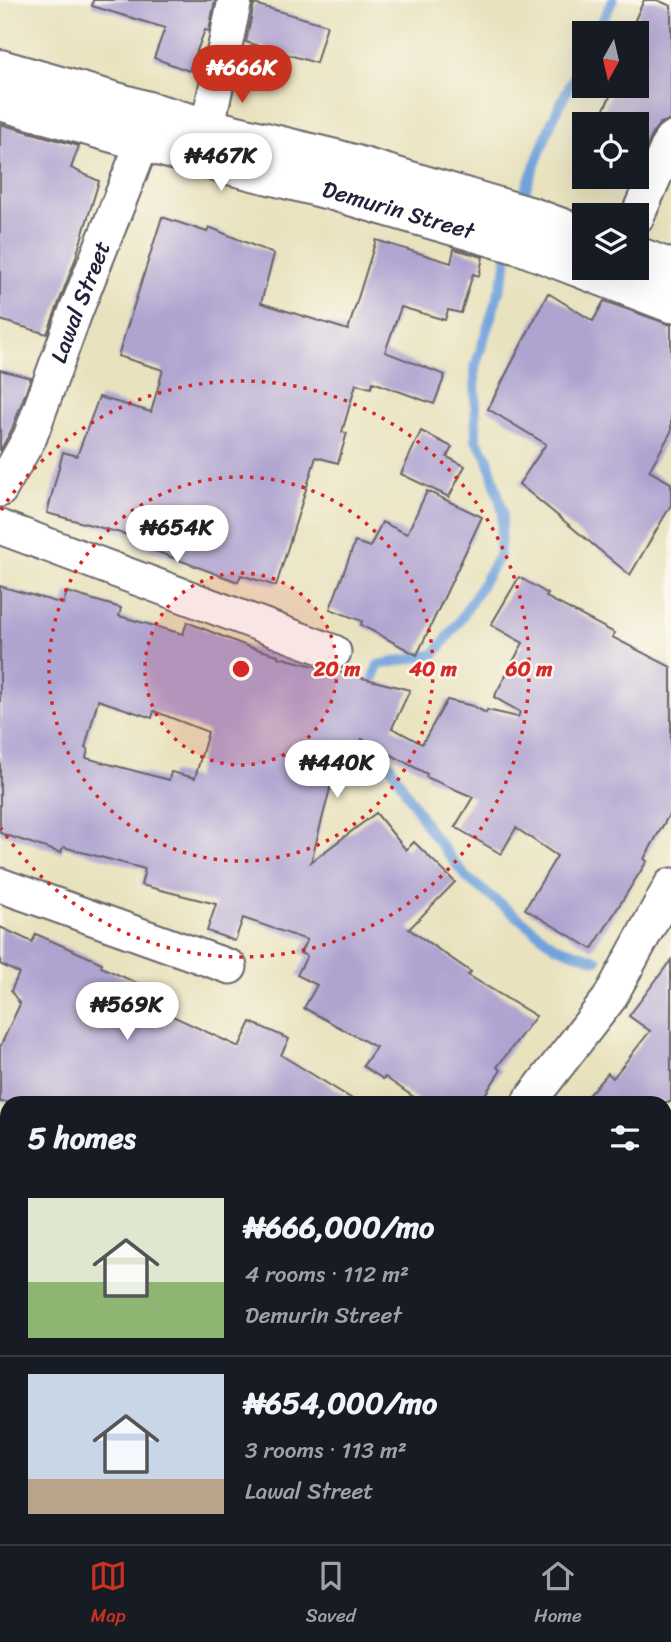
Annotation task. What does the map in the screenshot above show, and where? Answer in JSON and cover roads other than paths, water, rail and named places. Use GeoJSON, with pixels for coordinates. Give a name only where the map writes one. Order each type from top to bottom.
{"type":"FeatureCollection","features":[{"type":"Feature","properties":{"kind":"street"},"geometry":{"type":"LineString","coordinates":[[204,143],[235,0]]}},
{"type":"Feature","properties":{"kind":"street","name":"Demurin Street"},"geometry":{"type":"LineString","coordinates":[[0,69],[148,126],[204,143],[317,186],[463,213],[527,232],[671,303]]}},
{"type":"Feature","properties":{"kind":"street","name":"Demurin Street"},"geometry":{"type":"LineString","coordinates":[[0,101],[148,126]]}},
{"type":"Feature","properties":{"kind":"street","name":"Lawal Street"},"geometry":{"type":"LineString","coordinates":[[0,490],[30,437],[148,126]]}},
{"type":"Feature","properties":{"kind":"street"},"geometry":{"type":"LineString","coordinates":[[643,203],[671,139]]}},
{"type":"Feature","properties":{"kind":"street","name":"Demurin Street"},"geometry":{"type":"LineString","coordinates":[[527,232],[572,235]]}},
{"type":"Feature","properties":{"kind":"street"},"geometry":{"type":"LineString","coordinates":[[649,261],[671,269]]}},
{"type":"Feature","properties":{"kind":"street"},"geometry":{"type":"LineString","coordinates":[[0,527],[334,652]]}},
{"type":"Feature","properties":{"kind":"street"},"geometry":{"type":"LineString","coordinates":[[0,885],[230,967]]}},
{"type":"Feature","properties":{"kind":"street"},"geometry":{"type":"LineString","coordinates":[[534,1096],[610,999],[671,885]]}},
{"type":"Feature","properties":{"kind":"waterway"},"geometry":{"type":"LineString","coordinates":[[602,21],[613,0]]}},
{"type":"Feature","properties":{"kind":"waterway"},"geometry":{"type":"LineString","coordinates":[[519,206],[552,121],[572,80]]}},
{"type":"Feature","properties":{"kind":"waterway"},"geometry":{"type":"LineString","coordinates":[[369,693],[378,665],[435,654],[461,619],[499,556],[503,512],[487,456],[476,440],[475,367],[505,272],[508,251]]}},
{"type":"Feature","properties":{"kind":"waterway"},"geometry":{"type":"LineString","coordinates":[[367,732],[369,747],[390,765],[429,830],[467,878],[555,946],[597,960]]}}]}
